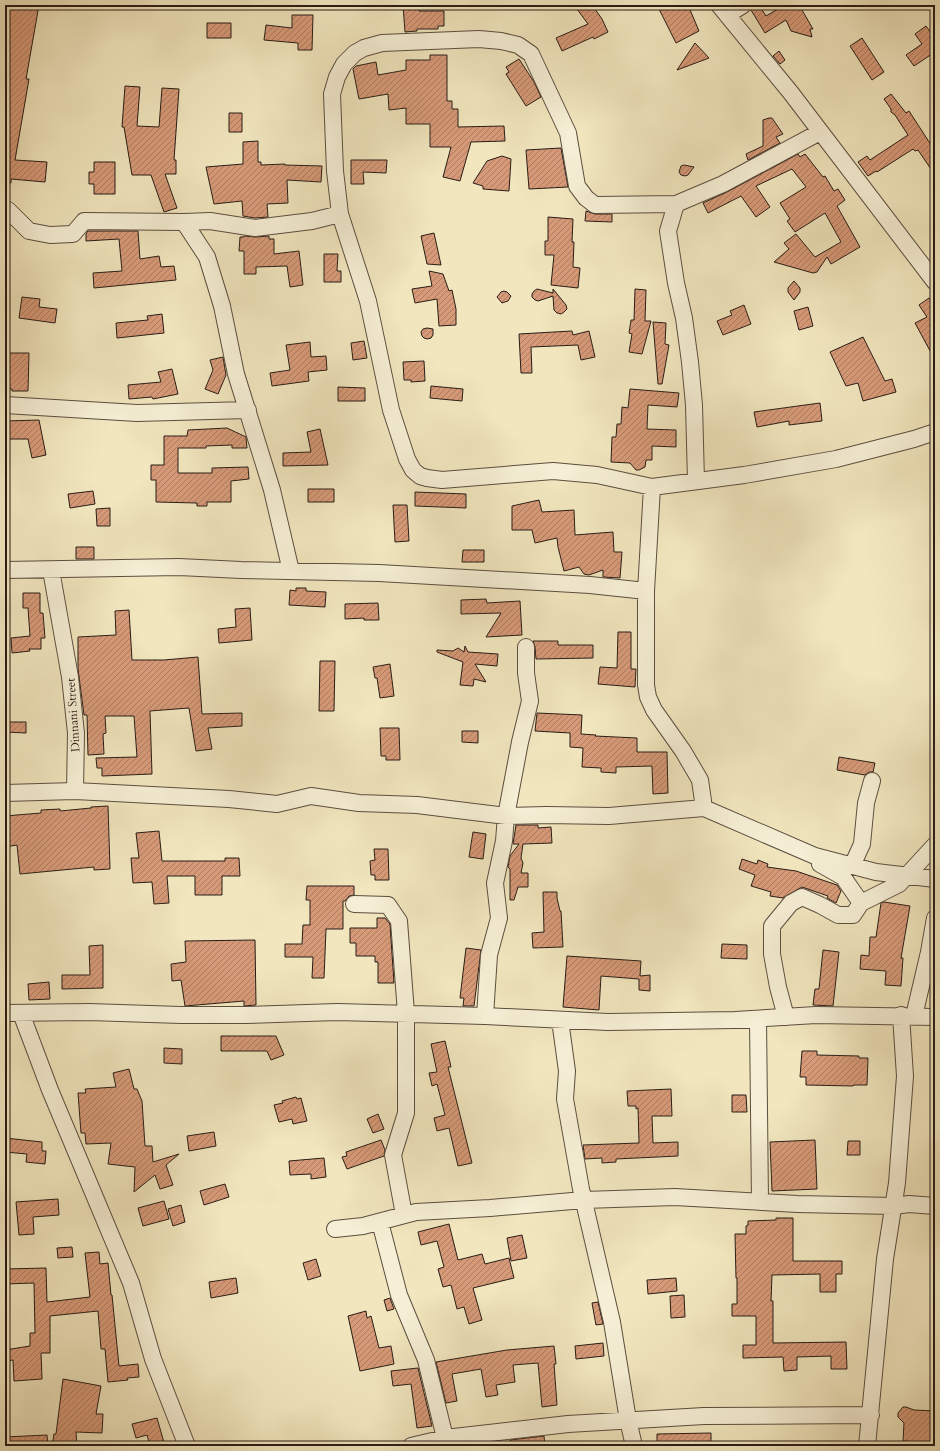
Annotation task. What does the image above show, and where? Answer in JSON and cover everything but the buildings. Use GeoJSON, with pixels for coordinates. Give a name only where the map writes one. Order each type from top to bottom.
{"type":"FeatureCollection","features":[{"type":"Feature","properties":{"kind":"street"},"geometry":{"type":"LineString","coordinates":[[743,5],[723,10],[790,93],[935,282]]}},
{"type":"Feature","properties":{"kind":"street"},"geometry":{"type":"LineString","coordinates":[[820,132],[722,184],[676,204],[595,205],[586,198],[577,186],[568,133],[531,54],[518,45],[501,41],[479,39],[382,43],[364,48],[355,53],[344,64],[337,77],[332,94],[335,171],[340,214],[368,301],[391,410],[407,459],[412,470],[420,476],[442,480],[553,471],[597,475],[652,487],[744,475],[836,459],[914,439],[935,432]]}},
{"type":"Feature","properties":{"kind":"street"},"geometry":{"type":"LineString","coordinates":[[676,204],[668,231],[676,282],[684,318],[690,362],[694,405],[696,481]]}},
{"type":"Feature","properties":{"kind":"street"},"geometry":{"type":"LineString","coordinates":[[5,210],[8,210],[29,231],[50,235],[73,234],[84,221],[210,221],[255,228],[312,221],[340,214]]}},
{"type":"Feature","properties":{"kind":"street"},"geometry":{"type":"LineString","coordinates":[[184,222],[207,257],[222,306],[236,374],[272,490],[291,571]]}},
{"type":"Feature","properties":{"kind":"street"},"geometry":{"type":"LineString","coordinates":[[5,405],[137,413],[248,410]]}},
{"type":"Feature","properties":{"kind":"street"},"geometry":{"type":"LineString","coordinates":[[652,487],[646,590],[646,685],[648,697],[654,710],[683,751],[700,780],[704,808]]}},
{"type":"Feature","properties":{"kind":"street"},"geometry":{"type":"LineString","coordinates":[[5,570],[179,567],[379,574],[590,585],[646,590]]}},
{"type":"Feature","properties":{"kind":"street","name":"Dinnani Street"},"geometry":{"type":"LineString","coordinates":[[51,570],[70,677],[76,733],[75,791]]}},
{"type":"Feature","properties":{"kind":"street"},"geometry":{"type":"LineString","coordinates":[[485,1016],[489,955],[499,918],[496,883],[504,842],[506,816],[520,742],[530,701],[526,673],[526,647]]}},
{"type":"Feature","properties":{"kind":"street"},"geometry":{"type":"LineString","coordinates":[[852,866],[862,844],[866,803],[872,781]]}},
{"type":"Feature","properties":{"kind":"street"},"geometry":{"type":"LineString","coordinates":[[5,793],[75,791],[229,799],[277,804],[311,796],[359,803],[417,805],[506,816],[609,816],[704,808],[815,856],[876,872],[935,879]]}},
{"type":"Feature","properties":{"kind":"street"},"geometry":{"type":"LineString","coordinates":[[786,1017],[778,987],[772,954],[772,926],[791,903],[802,897],[838,915],[853,915],[861,903],[899,884],[935,845]]}},
{"type":"Feature","properties":{"kind":"street"},"geometry":{"type":"LineString","coordinates":[[815,856],[818,862],[823,866],[843,877],[861,903]]}},
{"type":"Feature","properties":{"kind":"street"},"geometry":{"type":"LineString","coordinates":[[354,904],[388,905],[398,921],[406,1013],[406,1113],[393,1155],[404,1215]]}},
{"type":"Feature","properties":{"kind":"street"},"geometry":{"type":"LineString","coordinates":[[867,1446],[885,1259],[897,1183],[905,1076],[907,1016],[929,952],[935,918]]}},
{"type":"Feature","properties":{"kind":"street"},"geometry":{"type":"LineString","coordinates":[[187,1446],[153,1359],[131,1284],[50,1090],[13,1013],[89,1012],[239,1016],[337,1012],[406,1013],[615,1022],[758,1019],[816,1016],[935,1017]]}},
{"type":"Feature","properties":{"kind":"street"},"geometry":{"type":"LineString","coordinates":[[758,1019],[760,1202]]}},
{"type":"Feature","properties":{"kind":"street"},"geometry":{"type":"LineString","coordinates":[[560,1020],[567,1071],[566,1099],[584,1200],[612,1322],[628,1420],[634,1446]]}},
{"type":"Feature","properties":{"kind":"street"},"geometry":{"type":"LineString","coordinates":[[335,1229],[363,1226],[416,1212],[490,1208],[584,1200],[675,1198],[797,1204],[894,1206],[909,1204],[935,1206]]}},
{"type":"Feature","properties":{"kind":"street"},"geometry":{"type":"LineString","coordinates":[[380,1222],[399,1295],[426,1360],[445,1438]]}},
{"type":"Feature","properties":{"kind":"street"},"geometry":{"type":"LineString","coordinates":[[411,1446],[445,1438],[568,1424],[704,1416],[871,1415]]}}]}
